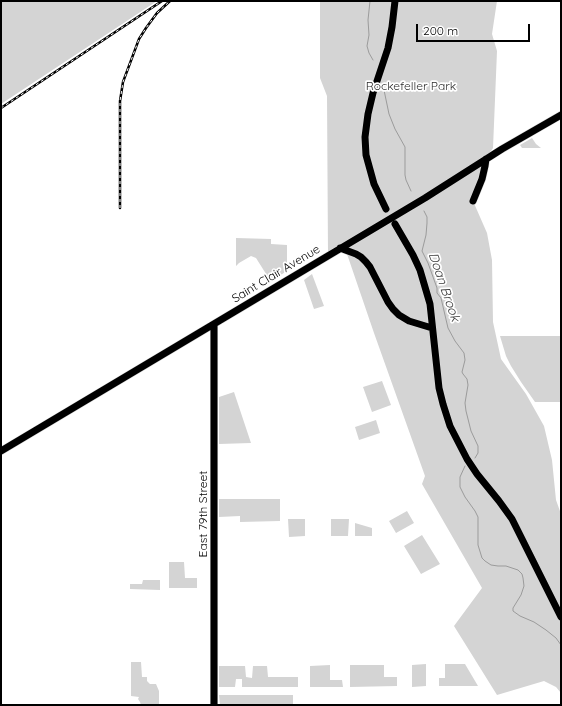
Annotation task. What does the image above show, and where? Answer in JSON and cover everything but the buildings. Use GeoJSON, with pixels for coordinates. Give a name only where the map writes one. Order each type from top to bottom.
{"type":"FeatureCollection","features":[{"type":"Feature","properties":{"kind":"main road"},"geometry":{"type":"LineString","coordinates":[[386,209],[374,184],[366,155],[365,137],[373,93],[388,48],[395,1]]}},
{"type":"Feature","properties":{"kind":"main road","name":"Saint Clair Avenue"},"geometry":{"type":"LineString","coordinates":[[1,451],[425,198],[502,149],[561,115]]}},
{"type":"Feature","properties":{"kind":"main road"},"geometry":{"type":"LineString","coordinates":[[473,200],[482,179],[486,159]]}},
{"type":"Feature","properties":{"kind":"main road"},"geometry":{"type":"LineString","coordinates":[[395,224],[420,270],[427,294],[437,370],[443,404],[450,426],[467,460],[512,519],[561,617]]}},
{"type":"Feature","properties":{"kind":"main road"},"geometry":{"type":"LineString","coordinates":[[340,248],[356,254],[364,260],[370,267],[388,302],[399,315],[409,321],[432,328]]}},
{"type":"Feature","properties":{"kind":"main road","name":"East 79th Street"},"geometry":{"type":"LineString","coordinates":[[214,324],[214,705]]}},
{"type":"Feature","properties":{"kind":"green space"},"geometry":{"type":"Polygon","coordinates":[[[1,1],[157,1],[1,104],[1,1]]]}},
{"type":"Feature","properties":{"kind":"green space","name":"Rockefeller Park"},"geometry":{"type":"Polygon","coordinates":[[[320,1],[497,1],[492,34],[497,51],[493,148],[486,159],[473,201],[487,233],[492,260],[493,322],[501,359],[526,394],[544,426],[552,460],[556,500],[561,514],[561,693],[556,687],[544,681],[497,695],[454,626],[482,588],[422,484],[425,476],[347,254],[340,248],[328,255],[327,96],[320,78],[320,1]]]}},
{"type":"Feature","properties":{"kind":"green space"},"geometry":{"type":"Polygon","coordinates":[[[532,138],[541,148],[522,148],[520,145],[532,138]]]}},
{"type":"Feature","properties":{"kind":"green space"},"geometry":{"type":"Polygon","coordinates":[[[236,238],[271,239],[271,244],[287,245],[287,271],[268,283],[268,277],[256,258],[251,256],[236,266],[236,238]]]}},
{"type":"Feature","properties":{"kind":"green space"},"geometry":{"type":"Polygon","coordinates":[[[312,274],[324,306],[314,309],[304,280],[312,274]]]}},
{"type":"Feature","properties":{"kind":"green space"},"geometry":{"type":"Polygon","coordinates":[[[500,336],[561,336],[561,402],[535,402],[511,366],[506,356],[500,336]]]}},
{"type":"Feature","properties":{"kind":"green space"},"geometry":{"type":"Polygon","coordinates":[[[382,381],[391,405],[372,412],[363,387],[382,381]]]}},
{"type":"Feature","properties":{"kind":"green space"},"geometry":{"type":"Polygon","coordinates":[[[234,392],[251,443],[219,444],[219,397],[234,392]]]}},
{"type":"Feature","properties":{"kind":"green space"},"geometry":{"type":"Polygon","coordinates":[[[376,420],[380,433],[359,440],[355,427],[376,420]]]}},
{"type":"Feature","properties":{"kind":"green space"},"geometry":{"type":"Polygon","coordinates":[[[219,499],[280,499],[280,521],[240,522],[240,516],[219,517],[219,499]]]}},
{"type":"Feature","properties":{"kind":"green space"},"geometry":{"type":"Polygon","coordinates":[[[407,511],[414,523],[396,533],[389,521],[407,511]]]}},
{"type":"Feature","properties":{"kind":"green space"},"geometry":{"type":"Polygon","coordinates":[[[288,519],[305,519],[305,536],[289,537],[288,519]]]}},
{"type":"Feature","properties":{"kind":"green space"},"geometry":{"type":"Polygon","coordinates":[[[331,519],[349,519],[348,536],[331,536],[331,519]]]}},
{"type":"Feature","properties":{"kind":"green space"},"geometry":{"type":"Polygon","coordinates":[[[355,523],[372,528],[372,536],[355,536],[355,523]]]}},
{"type":"Feature","properties":{"kind":"green space"},"geometry":{"type":"Polygon","coordinates":[[[422,535],[440,564],[421,574],[404,546],[422,535]]]}},
{"type":"Feature","properties":{"kind":"green space"},"geometry":{"type":"Polygon","coordinates":[[[169,562],[184,562],[185,578],[197,578],[197,588],[169,588],[169,562]]]}},
{"type":"Feature","properties":{"kind":"green space"},"geometry":{"type":"Polygon","coordinates":[[[143,580],[160,580],[160,590],[130,589],[130,584],[142,584],[143,580]]]}},
{"type":"Feature","properties":{"kind":"green space"},"geometry":{"type":"Polygon","coordinates":[[[131,662],[141,662],[142,677],[147,677],[147,681],[150,684],[156,684],[159,691],[159,705],[141,705],[138,699],[139,697],[131,696],[131,662]]]}},
{"type":"Feature","properties":{"kind":"green space"},"geometry":{"type":"Polygon","coordinates":[[[426,664],[426,686],[412,687],[412,665],[426,664]]]}},
{"type":"Feature","properties":{"kind":"green space"},"geometry":{"type":"Polygon","coordinates":[[[445,664],[465,664],[478,686],[439,686],[439,678],[445,678],[445,664]]]}},
{"type":"Feature","properties":{"kind":"green space"},"geometry":{"type":"Polygon","coordinates":[[[330,665],[330,680],[342,680],[343,687],[310,687],[310,666],[330,665]]]}},
{"type":"Feature","properties":{"kind":"green space"},"geometry":{"type":"Polygon","coordinates":[[[350,665],[384,665],[384,677],[397,677],[397,686],[350,687],[350,665]]]}},
{"type":"Feature","properties":{"kind":"green space"},"geometry":{"type":"Polygon","coordinates":[[[219,666],[245,666],[246,677],[252,678],[253,666],[267,666],[268,677],[298,677],[298,687],[242,687],[242,679],[236,679],[235,687],[219,687],[219,666]]]}},
{"type":"Feature","properties":{"kind":"green space"},"geometry":{"type":"Polygon","coordinates":[[[219,695],[293,695],[293,705],[220,705],[219,695]]]}},
{"type":"Feature","properties":{"kind":"waterway","name":"Doan Brook"},"geometry":{"type":"LineString","coordinates":[[370,1],[368,20],[369,35],[367,46],[373,60]]}},
{"type":"Feature","properties":{"kind":"waterway","name":"Doan Brook"},"geometry":{"type":"LineString","coordinates":[[384,90],[389,114],[405,147],[405,175],[411,191]]}},
{"type":"Feature","properties":{"kind":"waterway","name":"Doan Brook"},"geometry":{"type":"LineString","coordinates":[[424,211],[427,217],[427,223],[422,251],[437,288],[437,293],[441,298],[448,328],[464,353],[465,360],[462,372],[467,379],[468,385],[465,403],[466,411],[471,431],[478,446],[478,453],[475,458]]}},
{"type":"Feature","properties":{"kind":"waterway","name":"Doan Brook"},"geometry":{"type":"LineString","coordinates":[[465,466],[460,477],[460,487],[478,517],[478,545],[482,558],[491,565],[506,566],[518,570],[522,574],[524,586],[521,595],[513,608],[513,611],[546,630],[556,638],[561,645]]}},
{"type":"Feature","properties":{"kind":"railway"},"geometry":{"type":"LineString","coordinates":[[1,108],[162,1]]}},
{"type":"Feature","properties":{"kind":"railway"},"geometry":{"type":"LineString","coordinates":[[120,208],[120,101],[123,82],[139,39],[157,13],[170,1]]}}]}
